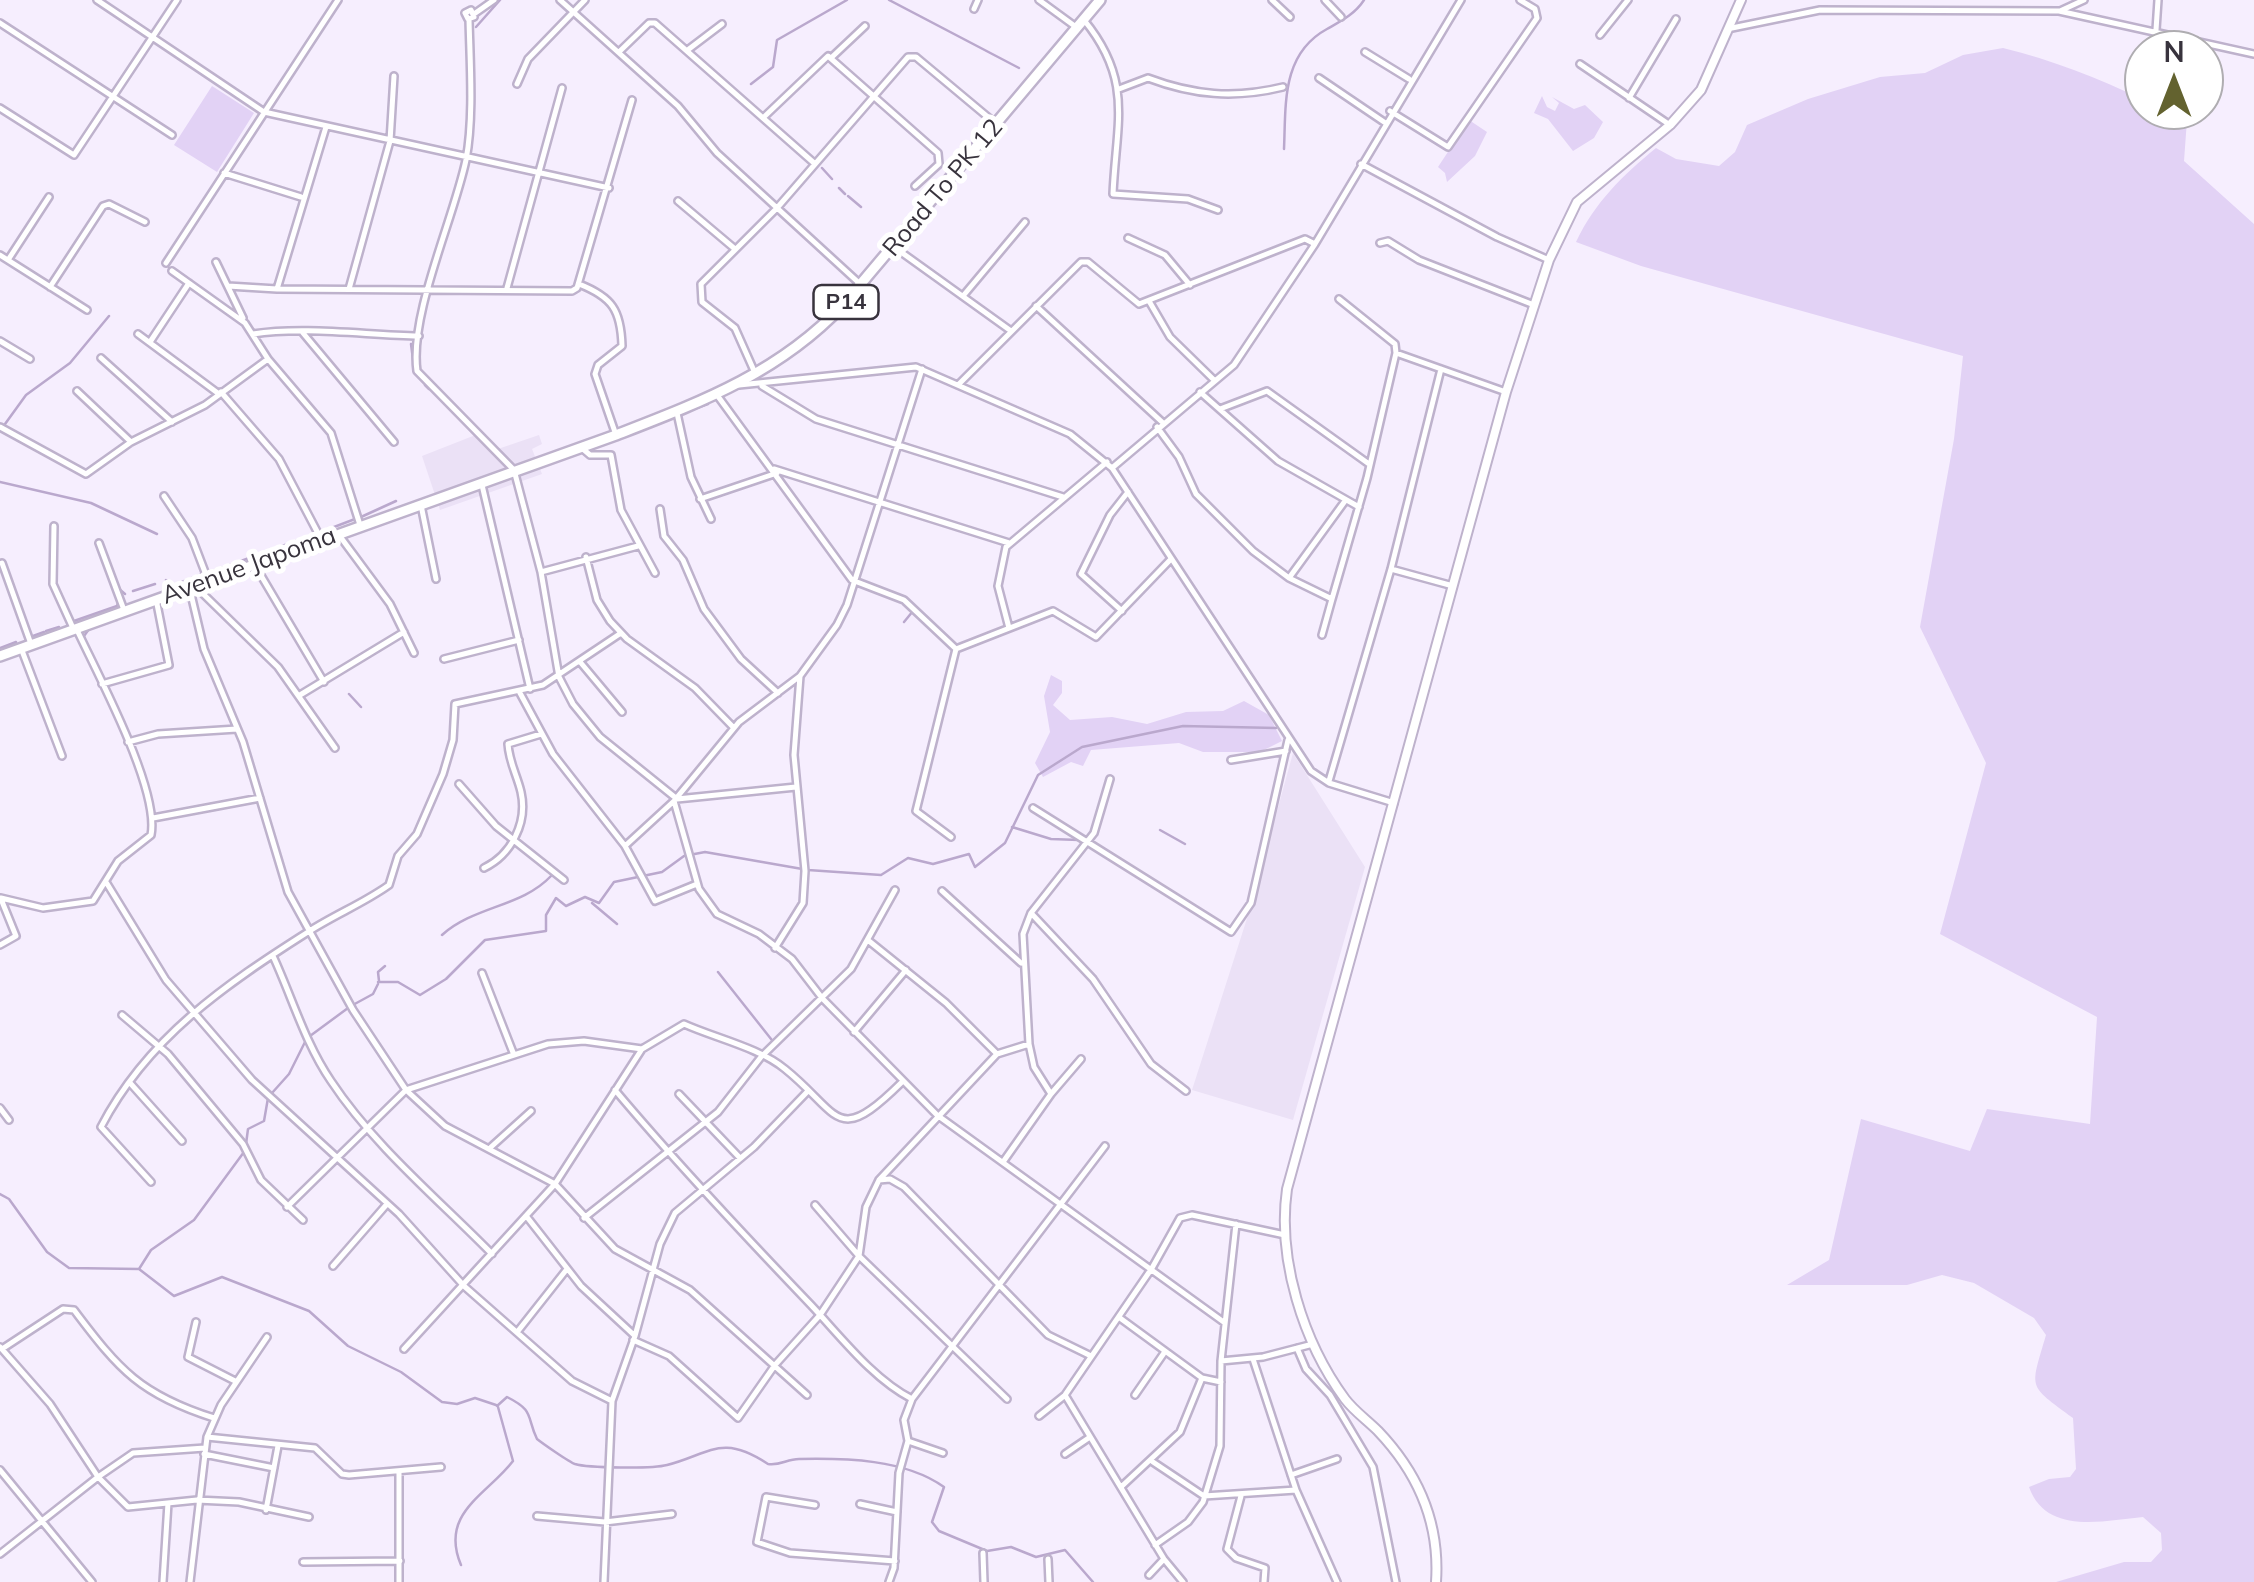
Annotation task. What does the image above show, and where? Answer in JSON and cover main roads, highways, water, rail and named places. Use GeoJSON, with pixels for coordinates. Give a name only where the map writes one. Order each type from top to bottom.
{"type":"FeatureCollection","features":[{"type":"Feature","properties":{"kind":"main road","name":"Road To PK 12"},"geometry":{"type":"LineString","coordinates":[[497,477],[758,380],[812,338],[894,247],[1100,0]]}},
{"type":"Feature","properties":{"kind":"main road"},"geometry":{"type":"LineString","coordinates":[[1436,1582],[1438,1538],[1422,1497],[1381,1434],[1343,1396],[1313,1344],[1298,1308],[1287,1236],[1286,1190],[1506,392],[1549,260],[1578,202],[1670,125],[1701,90],[1732,28],[1741,0]]}},
{"type":"Feature","properties":{"kind":"main road","name":"Avenue Japoma"},"geometry":{"type":"LineString","coordinates":[[0,656],[497,477]]}},
{"type":"Feature","properties":{"kind":"waterway"},"geometry":{"type":"LineString","coordinates":[[476,27],[500,0]]}},
{"type":"Feature","properties":{"kind":"waterway"},"geometry":{"type":"LineString","coordinates":[[751,84],[773,67],[777,40],[847,0]]}},
{"type":"Feature","properties":{"kind":"waterway"},"geometry":{"type":"LineString","coordinates":[[889,0],[1019,68]]}},
{"type":"Feature","properties":{"kind":"waterway"},"geometry":{"type":"LineString","coordinates":[[1284,149],[1289,82],[1301,52],[1364,0]]}},
{"type":"Feature","properties":{"kind":"waterway"},"geometry":{"type":"LineString","coordinates":[[822,168],[832,179]]}},
{"type":"Feature","properties":{"kind":"waterway"},"geometry":{"type":"LineString","coordinates":[[839,188],[845,194]]}},
{"type":"Feature","properties":{"kind":"waterway"},"geometry":{"type":"LineString","coordinates":[[848,196],[861,207]]}},
{"type":"Feature","properties":{"kind":"waterway"},"geometry":{"type":"LineString","coordinates":[[0,431],[26,395],[70,363],[109,316]]}},
{"type":"Feature","properties":{"kind":"waterway"},"geometry":{"type":"LineString","coordinates":[[784,350],[799,338]]}},
{"type":"Feature","properties":{"kind":"waterway"},"geometry":{"type":"LineString","coordinates":[[411,344],[414,367]]}},
{"type":"Feature","properties":{"kind":"waterway"},"geometry":{"type":"LineString","coordinates":[[425,385],[429,389]]}},
{"type":"Feature","properties":{"kind":"waterway"},"geometry":{"type":"LineString","coordinates":[[694,409],[708,404]]}},
{"type":"Feature","properties":{"kind":"waterway"},"geometry":{"type":"LineString","coordinates":[[0,482],[91,503],[157,534]]}},
{"type":"Feature","properties":{"kind":"waterway"},"geometry":{"type":"LineString","coordinates":[[361,517],[396,501]]}},
{"type":"Feature","properties":{"kind":"waterway"},"geometry":{"type":"LineString","coordinates":[[321,532],[355,519]]}},
{"type":"Feature","properties":{"kind":"waterway"},"geometry":{"type":"LineString","coordinates":[[208,573],[315,534]]}},
{"type":"Feature","properties":{"kind":"waterway"},"geometry":{"type":"LineString","coordinates":[[166,580],[174,585],[200,575]]}},
{"type":"Feature","properties":{"kind":"waterway"},"geometry":{"type":"LineString","coordinates":[[133,591],[155,584]]}},
{"type":"Feature","properties":{"kind":"waterway"},"geometry":{"type":"LineString","coordinates":[[118,588],[125,594]]}},
{"type":"Feature","properties":{"kind":"waterway"},"geometry":{"type":"LineString","coordinates":[[74,621],[117,606],[121,595]]}},
{"type":"Feature","properties":{"kind":"waterway"},"geometry":{"type":"LineString","coordinates":[[84,636],[89,629],[146,608]]}},
{"type":"Feature","properties":{"kind":"waterway"},"geometry":{"type":"LineString","coordinates":[[904,622],[913,611]]}},
{"type":"Feature","properties":{"kind":"waterway"},"geometry":{"type":"LineString","coordinates":[[46,631],[59,627]]}},
{"type":"Feature","properties":{"kind":"waterway"},"geometry":{"type":"LineString","coordinates":[[33,636],[44,632]]}},
{"type":"Feature","properties":{"kind":"waterway"},"geometry":{"type":"LineString","coordinates":[[0,648],[16,642]]}},
{"type":"Feature","properties":{"kind":"waterway"},"geometry":{"type":"LineString","coordinates":[[349,694],[361,707]]}},
{"type":"Feature","properties":{"kind":"waterway"},"geometry":{"type":"LineString","coordinates":[[378,982],[398,982],[420,995],[446,979],[485,940],[546,931],[546,915],[556,898],[566,906],[585,897],[599,903],[614,882],[662,872],[684,856],[705,852],[808,870],[881,875],[908,858],[933,864],[969,854],[975,867],[1005,843],[1038,775],[1082,747],[1183,726],[1276,728]]}},
{"type":"Feature","properties":{"kind":"waterway"},"geometry":{"type":"LineString","coordinates":[[1012,827],[1051,839],[1079,840]]}},
{"type":"Feature","properties":{"kind":"waterway"},"geometry":{"type":"LineString","coordinates":[[1160,830],[1185,844]]}},
{"type":"Feature","properties":{"kind":"waterway"},"geometry":{"type":"LineString","coordinates":[[442,935],[468,918],[526,894],[551,876]]}},
{"type":"Feature","properties":{"kind":"waterway"},"geometry":{"type":"LineString","coordinates":[[592,903],[617,924]]}},
{"type":"Feature","properties":{"kind":"waterway"},"geometry":{"type":"LineString","coordinates":[[379,981],[378,972],[385,966]]}},
{"type":"Feature","properties":{"kind":"waterway"},"geometry":{"type":"LineString","coordinates":[[718,972],[775,1044]]}},
{"type":"Feature","properties":{"kind":"waterway"},"geometry":{"type":"LineString","coordinates":[[351,1006],[373,994],[378,984]]}},
{"type":"Feature","properties":{"kind":"waterway"},"geometry":{"type":"LineString","coordinates":[[310,1036],[348,1008]]}},
{"type":"Feature","properties":{"kind":"waterway"},"geometry":{"type":"LineString","coordinates":[[272,1093],[289,1074],[305,1042]]}},
{"type":"Feature","properties":{"kind":"waterway"},"geometry":{"type":"LineString","coordinates":[[246,1144],[248,1129],[264,1121],[268,1098]]}},
{"type":"Feature","properties":{"kind":"waterway"},"geometry":{"type":"LineString","coordinates":[[139,1269],[151,1250],[194,1220],[244,1152]]}},
{"type":"Feature","properties":{"kind":"waterway"},"geometry":{"type":"LineString","coordinates":[[0,1194],[9,1199],[47,1252],[69,1268],[139,1269],[174,1296],[222,1277],[309,1311],[348,1346],[401,1372],[442,1402],[457,1404],[475,1398],[496,1405]]}},
{"type":"Feature","properties":{"kind":"waterway"},"geometry":{"type":"LineString","coordinates":[[497,1406],[507,1397],[522,1406],[537,1439],[572,1463],[582,1465],[659,1466],[727,1448],[768,1464],[795,1459],[836,1459],[874,1462],[911,1471],[944,1487],[932,1522],[939,1531],[987,1551],[1011,1547],[1036,1557],[1065,1550],[1093,1582]]}},
{"type":"Feature","properties":{"kind":"waterway"},"geometry":{"type":"LineString","coordinates":[[461,1565],[456,1547],[461,1518],[513,1461],[498,1407]]}}]}
